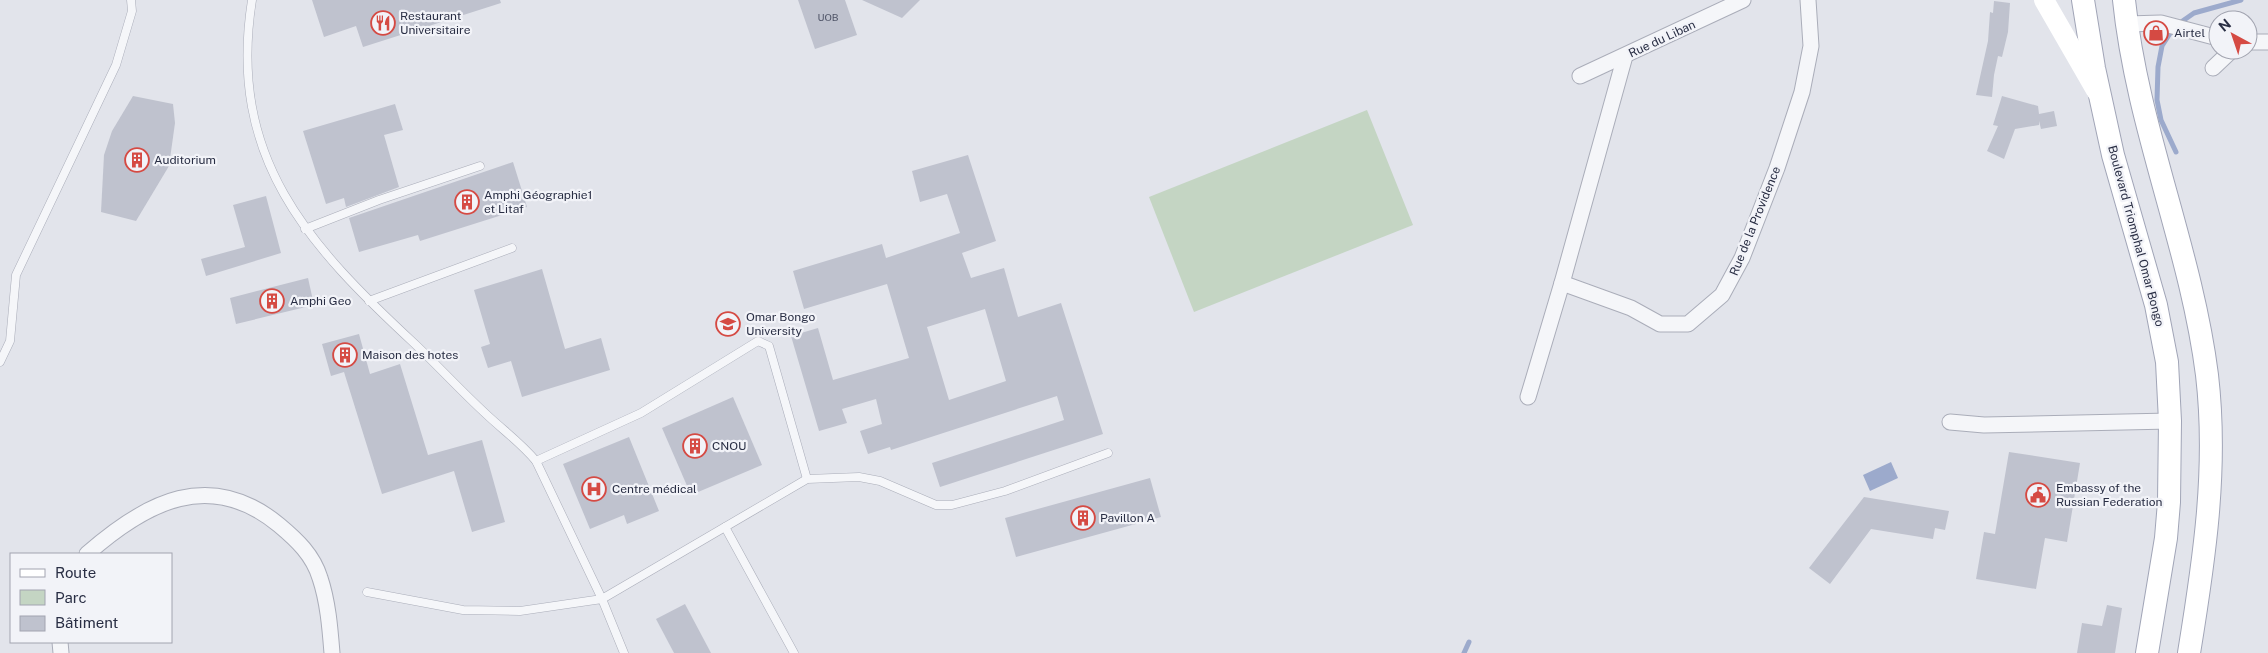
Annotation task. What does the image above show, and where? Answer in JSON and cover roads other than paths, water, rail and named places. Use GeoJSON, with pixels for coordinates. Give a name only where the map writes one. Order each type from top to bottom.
{"type":"FeatureCollection","features":[{"type":"Feature","properties":{"kind":"main road","name":"Boulevard Triomphal Omar Bongo"},"geometry":{"type":"LineString","coordinates":[[2083,0],[2085,21],[2113,155],[2156,305],[2167,362],[2170,421],[2166,538],[2147,653]]}},
{"type":"Feature","properties":{"kind":"main road"},"geometry":{"type":"LineString","coordinates":[[2124,0],[2126,24],[2136,78],[2182,254],[2207,375],[2211,481],[2201,579],[2189,653]]}},
{"type":"Feature","properties":{"kind":"street","name":"Rue du Liban"},"geometry":{"type":"LineString","coordinates":[[1580,76],[1743,0]]}},
{"type":"Feature","properties":{"kind":"street","name":"Rue de la Providence"},"geometry":{"type":"LineString","coordinates":[[1562,283],[1631,308],[1660,324],[1688,324],[1722,295],[1742,258],[1777,168],[1802,92],[1811,46],[1808,0]]}},
{"type":"Feature","properties":{"kind":"street"},"geometry":{"type":"LineString","coordinates":[[2044,0],[2100,97]]}},
{"type":"Feature","properties":{"kind":"street"},"geometry":{"type":"LineString","coordinates":[[2126,24],[2161,23],[2208,35]]}},
{"type":"Feature","properties":{"kind":"street"},"geometry":{"type":"LineString","coordinates":[[1528,397],[1562,283],[1625,56]]}},
{"type":"Feature","properties":{"kind":"street"},"geometry":{"type":"LineString","coordinates":[[2213,68],[2221,60]]}},
{"type":"Feature","properties":{"kind":"street"},"geometry":{"type":"LineString","coordinates":[[1950,422],[1984,425],[2170,421]]}},
{"type":"Feature","properties":{"kind":"street"},"geometry":{"type":"LineString","coordinates":[[88,553],[122,527],[163,502],[213,495],[241,500],[277,524],[309,554],[320,578],[330,622],[332,653]]}},
{"type":"Feature","properties":{"kind":"lane"},"geometry":{"type":"LineString","coordinates":[[0,362],[10,341],[16,275],[116,65],[132,10],[131,0]]}},
{"type":"Feature","properties":{"kind":"lane"},"geometry":{"type":"LineString","coordinates":[[252,0],[246,61],[249,94],[256,126],[277,182],[306,229],[342,274],[486,414],[521,444],[536,461],[602,600],[624,653]]}},
{"type":"Feature","properties":{"kind":"lane"},"geometry":{"type":"LineString","coordinates":[[306,229],[379,200],[480,166]]}},
{"type":"Feature","properties":{"kind":"lane"},"geometry":{"type":"LineString","coordinates":[[369,301],[512,248]]}},
{"type":"Feature","properties":{"kind":"lane"},"geometry":{"type":"LineString","coordinates":[[536,461],[640,413],[758,341],[769,346],[807,479]]}},
{"type":"Feature","properties":{"kind":"lane"},"geometry":{"type":"LineString","coordinates":[[367,592],[463,610],[520,611],[602,600],[807,479],[859,477],[880,481],[936,505],[952,505],[1005,491],[1108,453]]}},
{"type":"Feature","properties":{"kind":"lane"},"geometry":{"type":"LineString","coordinates":[[725,527],[794,653]]}},
{"type":"Feature","properties":{"kind":"water"},"geometry":{"type":"Polygon","coordinates":[[[1891,462],[1898,478],[1870,491],[1863,475],[1891,462]]]}},
{"type":"Feature","properties":{"kind":"waterway"},"geometry":{"type":"LineString","coordinates":[[2176,152],[2161,120],[2157,100],[2158,67],[2162,46],[2174,27],[2194,13],[2241,0]]}},
{"type":"Feature","properties":{"kind":"waterway"},"geometry":{"type":"LineString","coordinates":[[1464,653],[1469,642]]}},
{"type":"Feature","properties":{"kind":"place","name":"Restaurant Universitaire"},"geometry":{"type":"Point","coordinates":[383,23]}},
{"type":"Feature","properties":{"kind":"place","name":"Airtel"},"geometry":{"type":"Point","coordinates":[2156,33]}},
{"type":"Feature","properties":{"kind":"place","name":"Auditorium"},"geometry":{"type":"Point","coordinates":[137,160]}},
{"type":"Feature","properties":{"kind":"place","name":"Amphi Géographie1 et Litaf"},"geometry":{"type":"Point","coordinates":[467,202]}},
{"type":"Feature","properties":{"kind":"place","name":"Amphi Geo"},"geometry":{"type":"Point","coordinates":[272,301]}},
{"type":"Feature","properties":{"kind":"place","name":"Omar Bongo University"},"geometry":{"type":"Point","coordinates":[728,324]}},
{"type":"Feature","properties":{"kind":"place","name":"Maison des hotes"},"geometry":{"type":"Point","coordinates":[345,355]}},
{"type":"Feature","properties":{"kind":"place","name":"CNOU"},"geometry":{"type":"Point","coordinates":[695,446]}},
{"type":"Feature","properties":{"kind":"place","name":"Centre médical"},"geometry":{"type":"Point","coordinates":[594,489]}},
{"type":"Feature","properties":{"kind":"place","name":"Embassy of the Russian Federation"},"geometry":{"type":"Point","coordinates":[2038,495]}},
{"type":"Feature","properties":{"kind":"place","name":"Pavillon A"},"geometry":{"type":"Point","coordinates":[1083,518]}}]}
